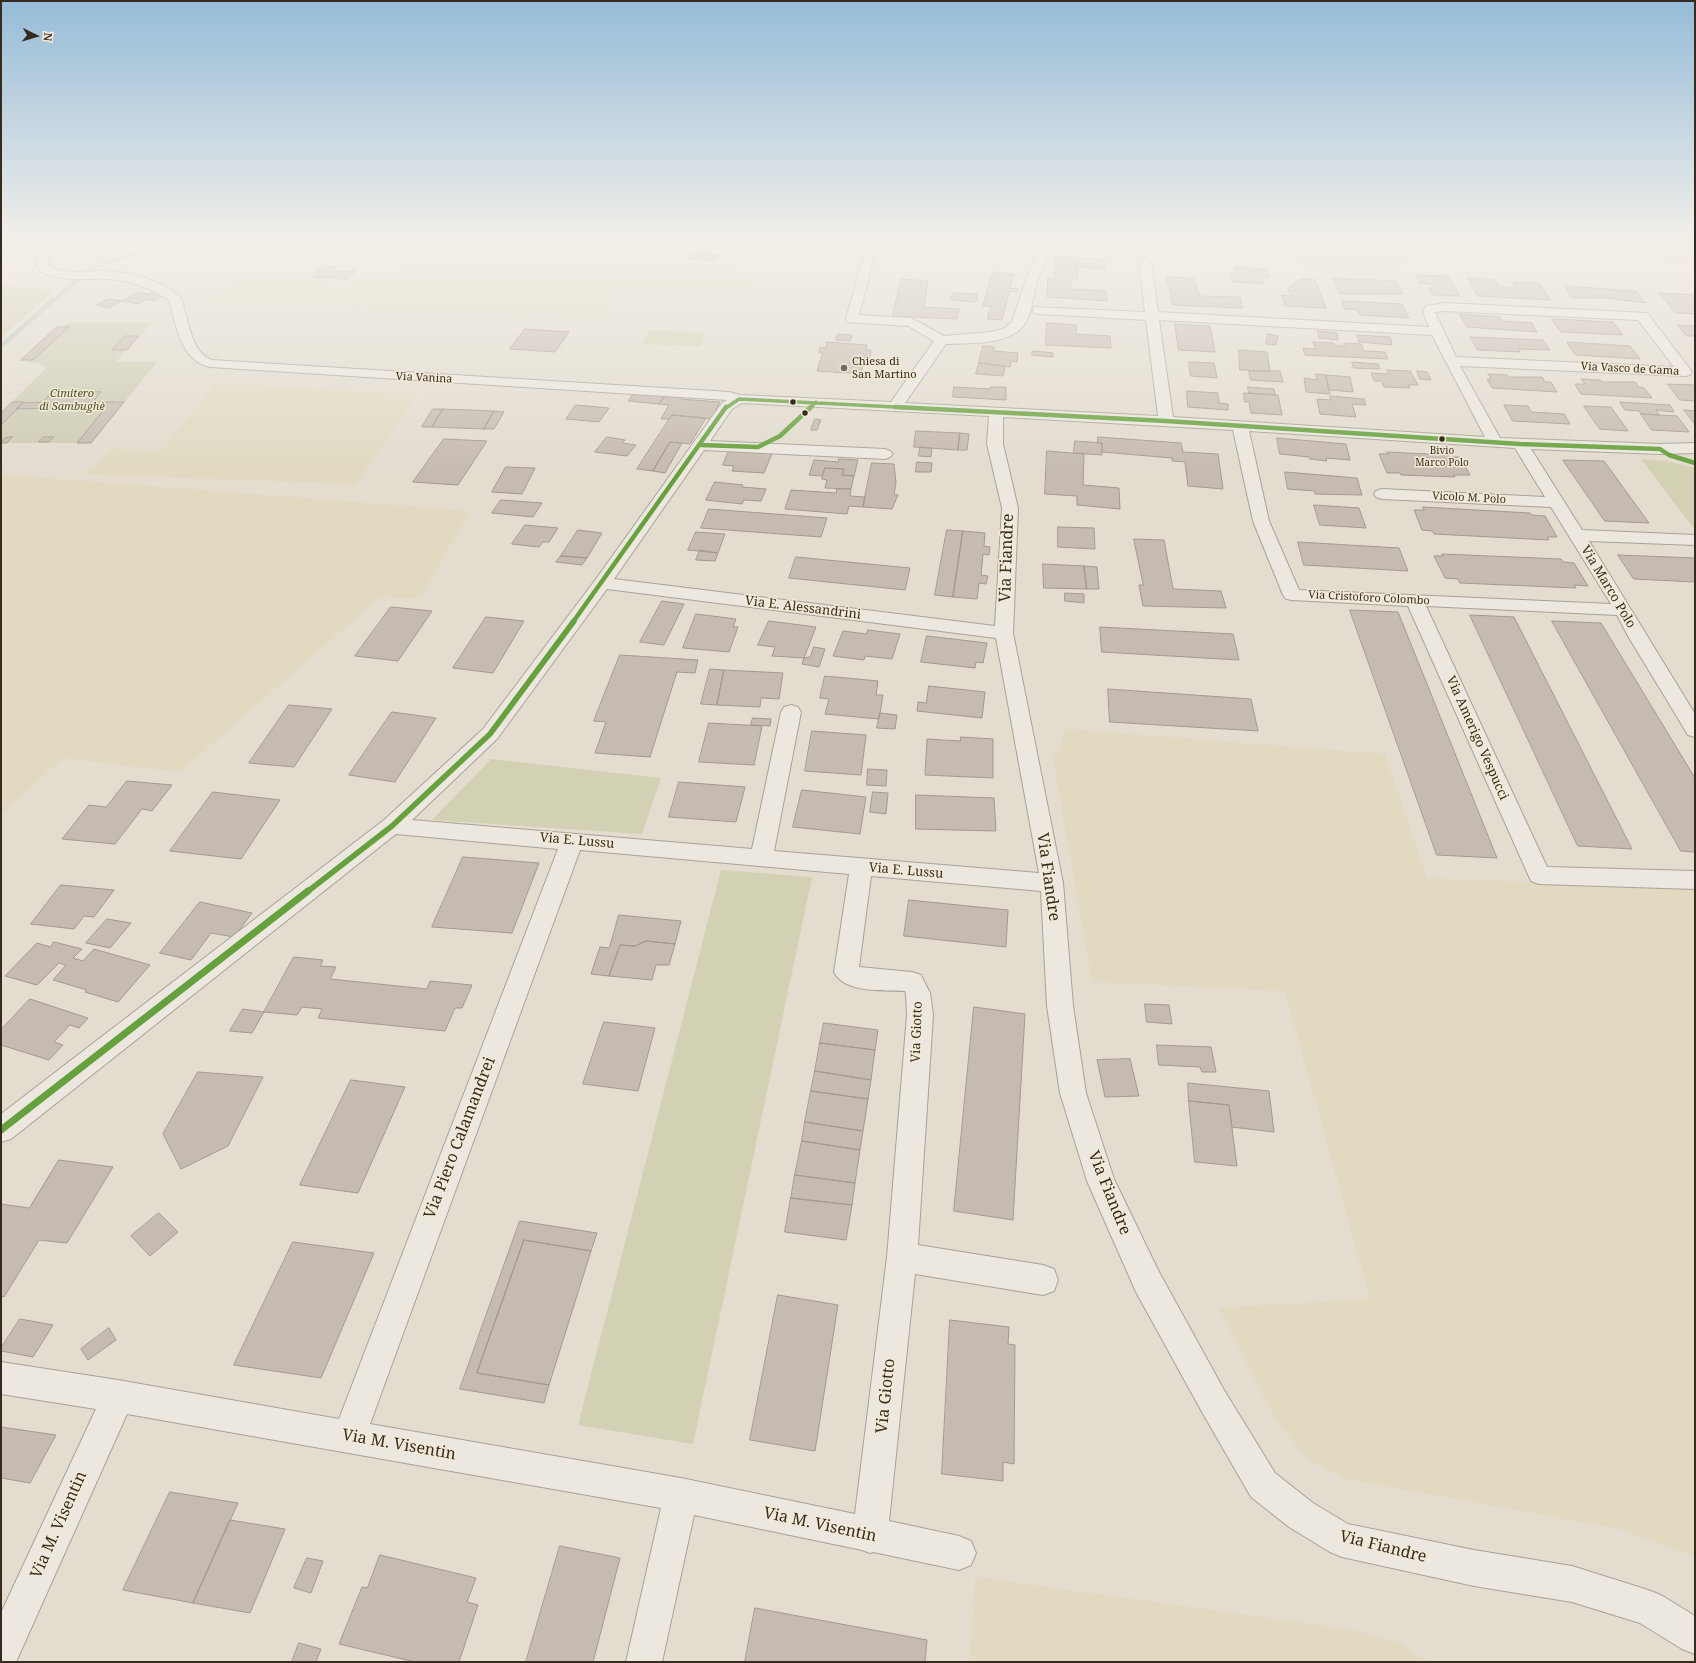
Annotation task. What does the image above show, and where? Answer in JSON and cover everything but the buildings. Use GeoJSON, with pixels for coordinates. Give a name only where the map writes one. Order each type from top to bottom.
{"type":"FeatureCollection","features":[{"type":"Feature","properties":{"kind":"street","name":"Via Vanina"},"geometry":{"type":"LineString","coordinates":[[180,316],[187,341],[200,358],[203,361],[219,365],[729,396],[739,399],[1166,421],[1520,444],[1660,449],[1695,448]]}},
{"type":"Feature","properties":{"kind":"street"},"geometry":{"type":"LineString","coordinates":[[853,316],[852,319],[911,322],[942,340],[1006,333],[1020,322],[1022,316]]}},
{"type":"Feature","properties":{"kind":"street"},"geometry":{"type":"LineString","coordinates":[[1153,316],[1166,421]]}},
{"type":"Feature","properties":{"kind":"street"},"geometry":{"type":"LineString","coordinates":[[1164,316],[1437,331]]}},
{"type":"Feature","properties":{"kind":"street","name":"Via Vasco de Gama"},"geometry":{"type":"LineString","coordinates":[[1431,316],[1452,361],[1495,442]]}},
{"type":"Feature","properties":{"kind":"street","name":"Via Vasco de Gama"},"geometry":{"type":"LineString","coordinates":[[1452,361],[1685,372],[1642,316],[1633,316]]}},
{"type":"Feature","properties":{"kind":"street"},"geometry":{"type":"LineString","coordinates":[[896,406],[942,340]]}},
{"type":"Feature","properties":{"kind":"street"},"geometry":{"type":"LineString","coordinates":[[1,1130],[392,826],[490,734],[676,480],[727,406],[739,399]]}},
{"type":"Feature","properties":{"kind":"street","name":"Via Fiandre"},"geometry":{"type":"LineString","coordinates":[[996,412],[995,444],[1010,508],[1004,632],[1052,883],[1060,1006],[1073,1093],[1101,1181],[1147,1281],[1213,1401],[1263,1485],[1301,1515],[1342,1540],[1474,1568],[1572,1584],[1648,1608],[1695,1636]]}},
{"type":"Feature","properties":{"kind":"street","name":"Via Cristoforo Colombo"},"geometry":{"type":"LineString","coordinates":[[1240,426],[1261,521],[1292,594],[1624,610]]}},
{"type":"Feature","properties":{"kind":"street","name":"Via Marco Polo"},"geometry":{"type":"LineString","coordinates":[[1520,444],[1624,610],[1637,636],[1695,730]]}},
{"type":"Feature","properties":{"kind":"street"},"geometry":{"type":"LineString","coordinates":[[701,445],[885,454]]}},
{"type":"Feature","properties":{"kind":"street"},"geometry":{"type":"LineString","coordinates":[[1660,449],[1669,455],[1695,463]]}},
{"type":"Feature","properties":{"kind":"street","name":"Vicolo M. Polo"},"geometry":{"type":"LineString","coordinates":[[1382,494],[1556,502]]}},
{"type":"Feature","properties":{"kind":"street"},"geometry":{"type":"LineString","coordinates":[[1577,535],[1695,540]]}},
{"type":"Feature","properties":{"kind":"street","name":"Via E. Alessandrini"},"geometry":{"type":"LineString","coordinates":[[602,582],[1004,632]]}},
{"type":"Feature","properties":{"kind":"street","name":"Via Amerigo Vespucci"},"geometry":{"type":"LineString","coordinates":[[1415,601],[1539,875],[1695,880]]}},
{"type":"Feature","properties":{"kind":"street"},"geometry":{"type":"LineString","coordinates":[[761,857],[792,712]]}},
{"type":"Feature","properties":{"kind":"street","name":"Via E. Lussu"},"geometry":{"type":"LineString","coordinates":[[392,826],[1052,883]]}},
{"type":"Feature","properties":{"kind":"street","name":"Via Piero Calamandrei"},"geometry":{"type":"LineString","coordinates":[[349,1436],[572,841]]}},
{"type":"Feature","properties":{"kind":"street","name":"Via Giotto"},"geometry":{"type":"LineString","coordinates":[[862,867],[846,972],[854,977],[912,982],[918,993],[920,1016],[902,1257],[870,1536]]}},
{"type":"Feature","properties":{"kind":"street"},"geometry":{"type":"LineString","coordinates":[[902,1257],[1043,1280]]}},
{"type":"Feature","properties":{"kind":"street","name":"Via M. Visentin"},"geometry":{"type":"LineString","coordinates":[[1,1378],[118,1396],[681,1495],[870,1536],[959,1553]]}},
{"type":"Feature","properties":{"kind":"street","name":"Via M. Visentin"},"geometry":{"type":"LineString","coordinates":[[1,1654],[118,1396]]}},
{"type":"Feature","properties":{"kind":"street"},"geometry":{"type":"LineString","coordinates":[[644,1662],[681,1495]]}},
{"type":"Feature","properties":{"kind":"shaded area"},"geometry":{"type":"Polygon","coordinates":[[[561,316],[602,316],[601,317],[561,316]]]}},
{"type":"Feature","properties":{"kind":"shaded area"},"geometry":{"type":"Polygon","coordinates":[[[215,384],[417,394],[356,484],[85,474],[112,449],[162,450],[215,384]]]}},
{"type":"Feature","properties":{"kind":"shaded area"},"geometry":{"type":"Polygon","coordinates":[[[1,474],[470,511],[421,598],[380,597],[180,772],[63,758],[1,815],[1,474]]]}},
{"type":"Feature","properties":{"kind":"shaded area"},"geometry":{"type":"Polygon","coordinates":[[[1064,729],[1385,754],[1427,878],[1695,889],[1695,1557],[1620,1529],[1346,1479],[1307,1459],[1274,1417],[1219,1308],[1370,1299],[1285,991],[1092,982],[1053,758],[1061,746],[1064,729]]]}},
{"type":"Feature","properties":{"kind":"shaded area"},"geometry":{"type":"Polygon","coordinates":[[[976,1577],[1354,1630],[1401,1644],[1428,1662],[969,1662],[976,1577]]]}},
{"type":"Feature","properties":{"kind":"green space"},"geometry":{"type":"Polygon","coordinates":[[[1,316],[26,316],[1,338],[1,316]]]}},
{"type":"Feature","properties":{"kind":"green space","name":"Cimitero di Sambughè"},"geometry":{"type":"Polygon","coordinates":[[[152,322],[116,362],[157,362],[91,443],[1,443],[1,413],[46,368],[39,363],[27,363],[29,360],[21,360],[57,327],[63,327],[67,323],[152,322]]]}},
{"type":"Feature","properties":{"kind":"green space"},"geometry":{"type":"Polygon","coordinates":[[[649,330],[705,333],[700,346],[643,344],[649,330]]]}},
{"type":"Feature","properties":{"kind":"green space"},"geometry":{"type":"Polygon","coordinates":[[[1641,459],[1667,461],[1695,468],[1695,530],[1641,459]]]}},
{"type":"Feature","properties":{"kind":"green space"},"geometry":{"type":"Polygon","coordinates":[[[491,759],[661,778],[642,834],[432,820],[491,759]]]}},
{"type":"Feature","properties":{"kind":"green space"},"geometry":{"type":"Polygon","coordinates":[[[721,870],[812,877],[693,1444],[578,1425],[721,870]]]}},
{"type":"Feature","properties":{"kind":"waterway"},"geometry":{"type":"LineString","coordinates":[[1,346],[35,316]]}},
{"type":"Feature","properties":{"kind":"transit line"},"geometry":{"type":"LineString","coordinates":[[1,1130],[392,826],[490,734],[602,583],[727,406],[739,399],[1166,421],[1520,444],[1660,449],[1669,455],[1695,463]]}},
{"type":"Feature","properties":{"kind":"transit line"},"geometry":{"type":"LineString","coordinates":[[701,445],[758,447],[780,436],[816,402]]}},
{"type":"Feature","properties":{"kind":"place","name":"Chiesa di San Martino"},"geometry":{"type":"Point","coordinates":[844,368]}},
{"type":"Feature","properties":{"kind":"place","name":"Bivio Marco Polo"},"geometry":{"type":"Point","coordinates":[1442,439]}}]}
